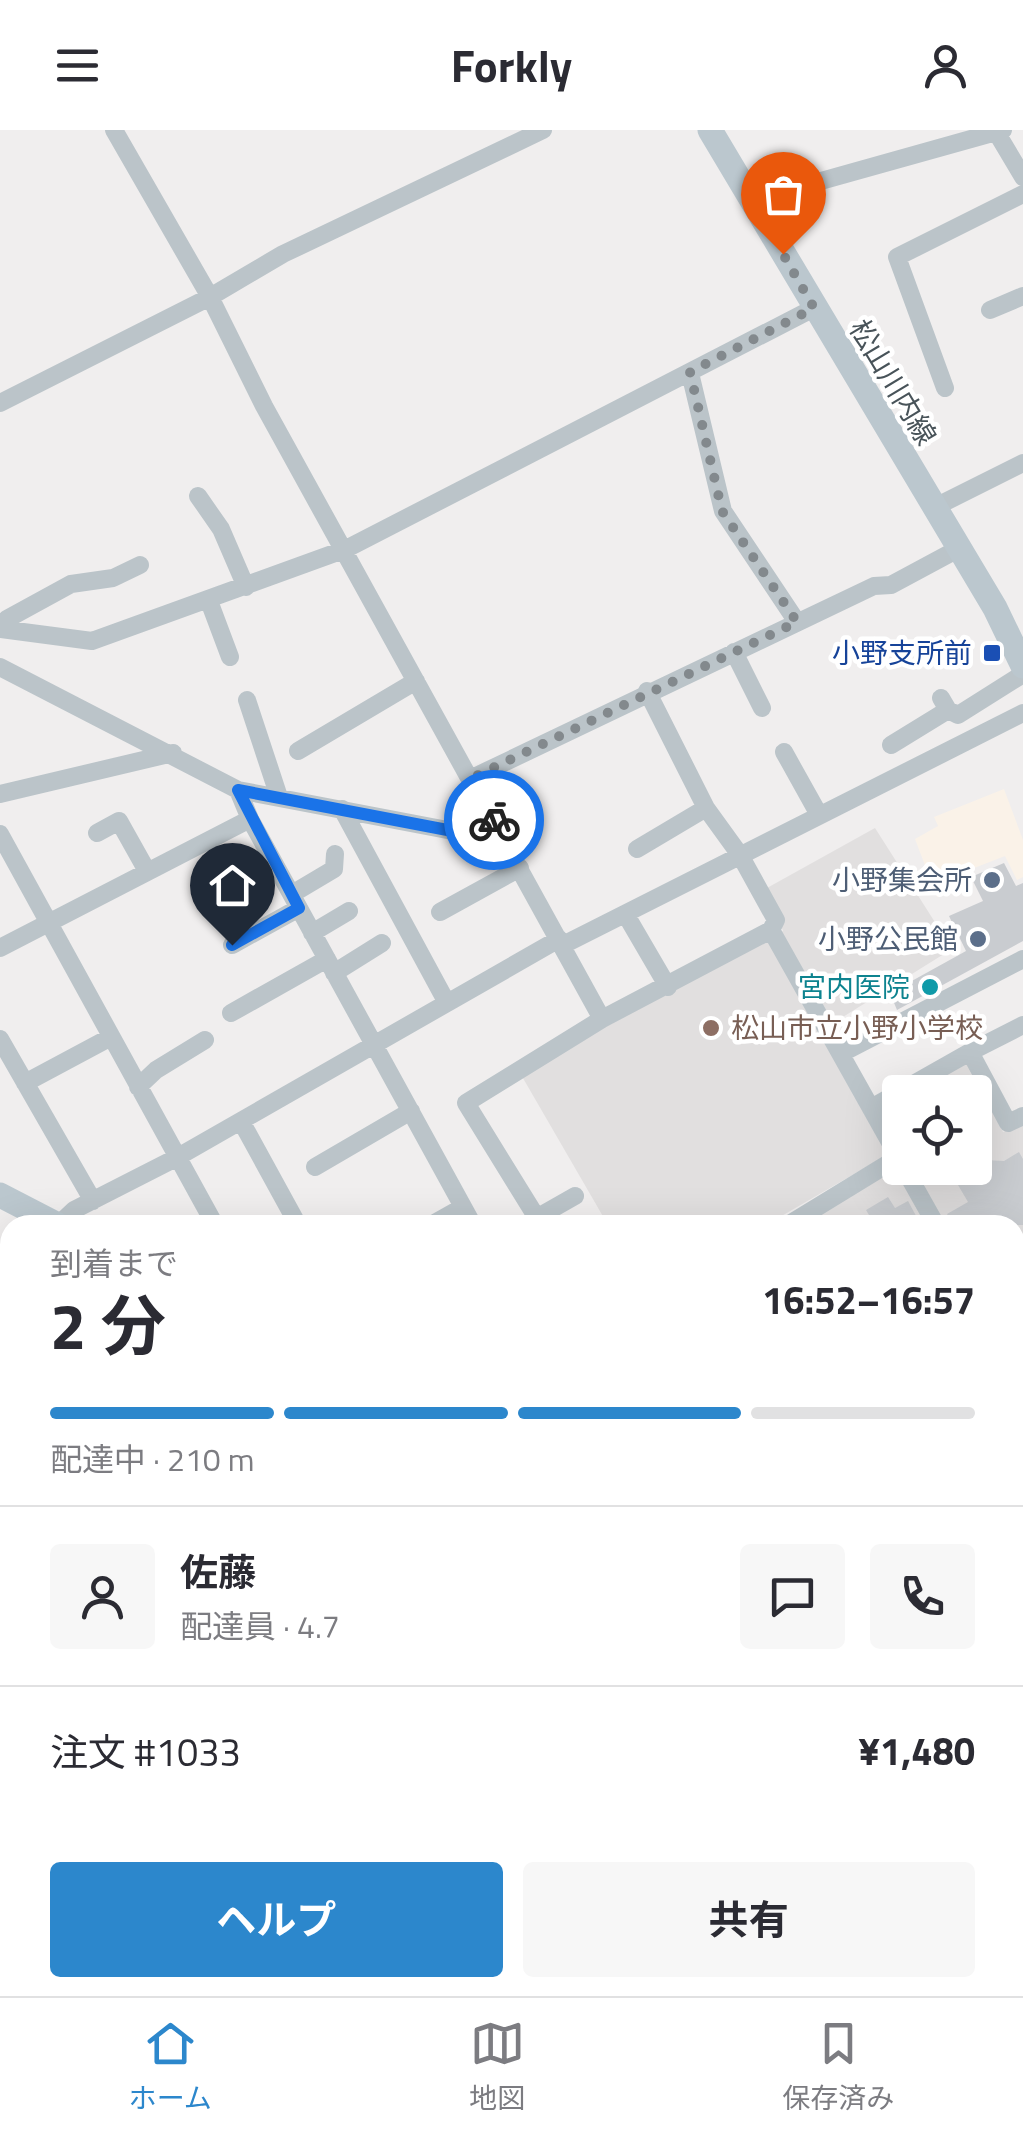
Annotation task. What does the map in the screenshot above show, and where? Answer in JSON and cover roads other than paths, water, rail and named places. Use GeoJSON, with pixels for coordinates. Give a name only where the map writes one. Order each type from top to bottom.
{"type":"FeatureCollection","features":[{"type":"Feature","properties":{"kind":"main road","name":"松山川内線"},"geometry":{"type":"LineString","coordinates":[[710,130],[1023,666]]}},
{"type":"Feature","properties":{"kind":"main road"},"geometry":{"type":"LineString","coordinates":[[0,1195],[39,1215]]}},
{"type":"Feature","properties":{"kind":"street"},"geometry":{"type":"LineString","coordinates":[[114,130],[210,297],[264,406],[602,1019]]}},
{"type":"Feature","properties":{"kind":"street"},"geometry":{"type":"LineString","coordinates":[[0,404],[210,297],[282,254],[544,130]]}},
{"type":"Feature","properties":{"kind":"street"},"geometry":{"type":"LineString","coordinates":[[752,200],[998,131],[1023,177]]}},
{"type":"Feature","properties":{"kind":"street"},"geometry":{"type":"LineString","coordinates":[[945,388],[897,257],[1023,194]]}},
{"type":"Feature","properties":{"kind":"street"},"geometry":{"type":"LineString","coordinates":[[990,310],[1023,296]]}},
{"type":"Feature","properties":{"kind":"street"},"geometry":{"type":"LineString","coordinates":[[140,565],[113,578],[71,584],[7,619],[0,629],[92,641],[346,549],[814,308]]}},
{"type":"Feature","properties":{"kind":"street"},"geometry":{"type":"LineString","coordinates":[[690,372],[722,511],[797,622]]}},
{"type":"Feature","properties":{"kind":"street"},"geometry":{"type":"LineString","coordinates":[[933,508],[1023,464]]}},
{"type":"Feature","properties":{"kind":"street"},"geometry":{"type":"LineString","coordinates":[[198,496],[221,529],[246,587]]}},
{"type":"Feature","properties":{"kind":"street"},"geometry":{"type":"LineString","coordinates":[[472,778],[648,690],[874,586],[891,584],[958,550]]}},
{"type":"Feature","properties":{"kind":"street"},"geometry":{"type":"LineString","coordinates":[[209,601],[230,656]]}},
{"type":"Feature","properties":{"kind":"street"},"geometry":{"type":"LineString","coordinates":[[734,652],[762,708]]}},
{"type":"Feature","properties":{"kind":"street"},"geometry":{"type":"LineString","coordinates":[[0,667],[173,753],[238,790],[505,841]]}},
{"type":"Feature","properties":{"kind":"street"},"geometry":{"type":"LineString","coordinates":[[890,745],[944,704],[958,716],[1023,674]]}},
{"type":"Feature","properties":{"kind":"street"},"geometry":{"type":"LineString","coordinates":[[298,751],[416,681]]}},
{"type":"Feature","properties":{"kind":"street"},"geometry":{"type":"LineString","coordinates":[[527,1215],[466,1102],[602,1019],[771,930],[776,920],[740,854],[706,808],[648,690]]}},
{"type":"Feature","properties":{"kind":"street"},"geometry":{"type":"LineString","coordinates":[[248,700],[279,797]]}},
{"type":"Feature","properties":{"kind":"street"},"geometry":{"type":"LineString","coordinates":[[72,1215],[561,942],[626,914],[818,813],[1023,713]]}},
{"type":"Feature","properties":{"kind":"street"},"geometry":{"type":"LineString","coordinates":[[784,752],[818,813]]}},
{"type":"Feature","properties":{"kind":"street"},"geometry":{"type":"LineString","coordinates":[[0,794],[173,753]]}},
{"type":"Feature","properties":{"kind":"street"},"geometry":{"type":"LineString","coordinates":[[238,790],[250,819],[467,1215]]}},
{"type":"Feature","properties":{"kind":"street"},"geometry":{"type":"LineString","coordinates":[[637,850],[706,808]]}},
{"type":"Feature","properties":{"kind":"street"},"geometry":{"type":"LineString","coordinates":[[342,809],[447,1003]]}},
{"type":"Feature","properties":{"kind":"street"},"geometry":{"type":"LineString","coordinates":[[0,948],[250,819]]}},
{"type":"Feature","properties":{"kind":"street"},"geometry":{"type":"LineString","coordinates":[[97,833],[119,822],[147,871]]}},
{"type":"Feature","properties":{"kind":"street"},"geometry":{"type":"LineString","coordinates":[[0,834],[209,1215]]}},
{"type":"Feature","properties":{"kind":"street"},"geometry":{"type":"LineString","coordinates":[[232,945],[334,870],[335,854]]}},
{"type":"Feature","properties":{"kind":"street"},"geometry":{"type":"LineString","coordinates":[[440,912],[520,868]]}},
{"type":"Feature","properties":{"kind":"street"},"geometry":{"type":"LineString","coordinates":[[312,932],[349,911]]}},
{"type":"Feature","properties":{"kind":"street"},"geometry":{"type":"LineString","coordinates":[[626,914],[668,987]]}},
{"type":"Feature","properties":{"kind":"street"},"geometry":{"type":"LineString","coordinates":[[771,930],[882,1129]]}},
{"type":"Feature","properties":{"kind":"street"},"geometry":{"type":"LineString","coordinates":[[230,1013],[382,944]]}},
{"type":"Feature","properties":{"kind":"street"},"geometry":{"type":"LineString","coordinates":[[842,1053],[1023,959]]}},
{"type":"Feature","properties":{"kind":"street"},"geometry":{"type":"LineString","coordinates":[[870,1108],[1023,1025]]}},
{"type":"Feature","properties":{"kind":"street"},"geometry":{"type":"LineString","coordinates":[[25,1083],[111,1037]]}},
{"type":"Feature","properties":{"kind":"street"},"geometry":{"type":"LineString","coordinates":[[0,1039],[92,1201]]}},
{"type":"Feature","properties":{"kind":"street"},"geometry":{"type":"LineString","coordinates":[[138,1087],[156,1070],[205,1040]]}},
{"type":"Feature","properties":{"kind":"street"},"geometry":{"type":"LineString","coordinates":[[970,1052],[1008,1123],[1023,1116]]}},
{"type":"Feature","properties":{"kind":"street"},"geometry":{"type":"LineString","coordinates":[[314,1167],[411,1111]]}},
{"type":"Feature","properties":{"kind":"street"},"geometry":{"type":"LineString","coordinates":[[240,1121],[292,1215]]}},
{"type":"Feature","properties":{"kind":"street"},"geometry":{"type":"LineString","coordinates":[[805,1215],[882,1168]]}},
{"type":"Feature","properties":{"kind":"street"},"geometry":{"type":"LineString","coordinates":[[914,1185],[930,1215]]}},
{"type":"Feature","properties":{"kind":"street"},"geometry":{"type":"LineString","coordinates":[[541,1215],[574,1196]]}},
{"type":"Feature","properties":{"kind":"street"},"geometry":{"type":"LineString","coordinates":[[448,1215],[463,1207]]}},
{"type":"Feature","properties":{"kind":"place","name":"小野支所前"},"geometry":{"type":"Point","coordinates":[992,653]}},
{"type":"Feature","properties":{"kind":"place","name":"小野集会所"},"geometry":{"type":"Point","coordinates":[992,880]}},
{"type":"Feature","properties":{"kind":"place","name":"小野公民館"},"geometry":{"type":"Point","coordinates":[978,939]}},
{"type":"Feature","properties":{"kind":"place","name":"宮内医院"},"geometry":{"type":"Point","coordinates":[930,987]}},
{"type":"Feature","properties":{"kind":"place","name":"松山市立小野小学校"},"geometry":{"type":"Point","coordinates":[711,1028]}}]}
